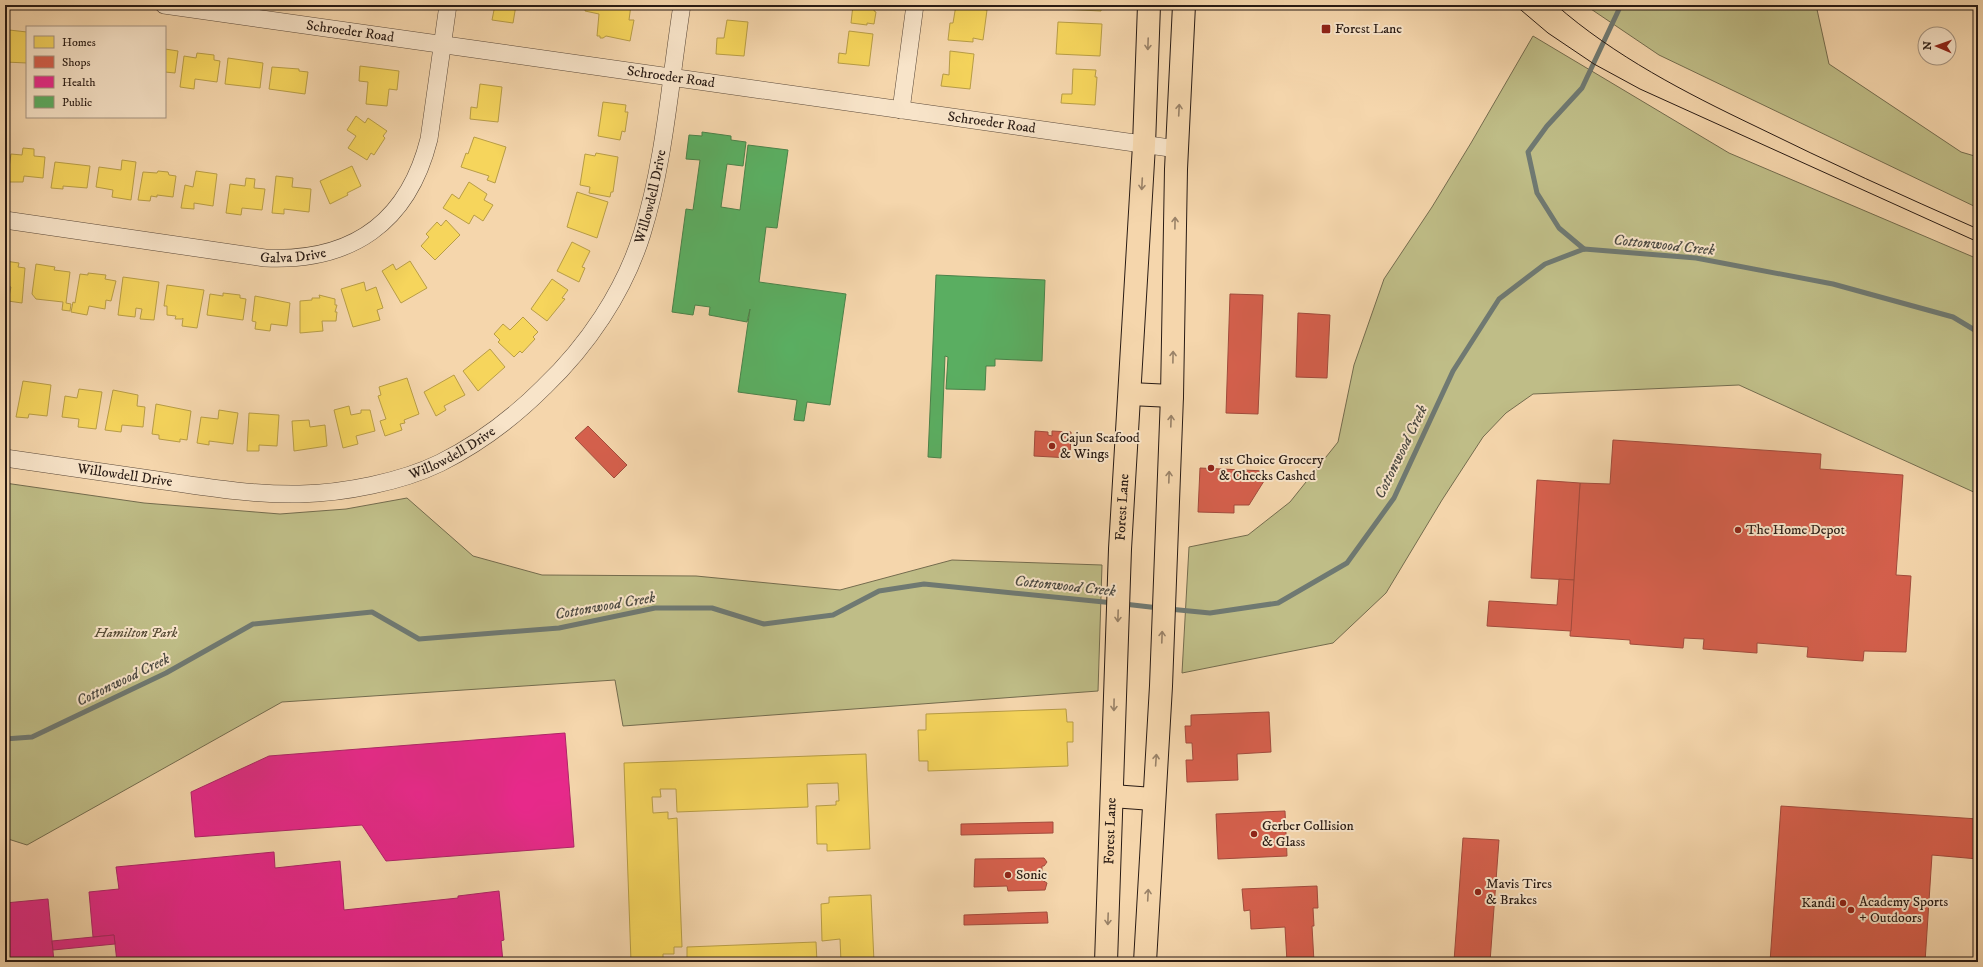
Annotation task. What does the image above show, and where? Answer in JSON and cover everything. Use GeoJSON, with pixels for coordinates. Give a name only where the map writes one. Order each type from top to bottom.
{"type":"FeatureCollection","features":[{"type":"Feature","properties":{"kind":"main road","name":"Forest Lane"},"geometry":{"type":"LineString","coordinates":[[1106,962],[1120,549],[1144,146],[1149,5]]}},
{"type":"Feature","properties":{"kind":"main road"},"geometry":{"type":"LineString","coordinates":[[1145,962],[1161,676],[1172,396],[1177,149],[1184,5]]}},
{"type":"Feature","properties":{"kind":"main road"},"geometry":{"type":"LineString","coordinates":[[1130,394],[1172,396]]}},
{"type":"Feature","properties":{"kind":"main road"},"geometry":{"type":"LineString","coordinates":[[1112,796],[1153,799]]}},
{"type":"Feature","properties":{"kind":"main road"},"geometry":{"type":"LineString","coordinates":[[1111,848],[1119,875],[1123,905],[1121,962]]}},
{"type":"Feature","properties":{"kind":"street","name":"Schroeder Road"},"geometry":{"type":"LineString","coordinates":[[164,5],[1144,146],[1177,149]]}},
{"type":"Feature","properties":{"kind":"street","name":"Galva Drive"},"geometry":{"type":"LineString","coordinates":[[5,220],[264,258],[288,260],[308,257],[340,249],[370,233],[383,222],[407,194],[415,181],[424,159],[429,139],[448,5]]}},
{"type":"Feature","properties":{"kind":"street","name":"Willowdell Drive"},"geometry":{"type":"LineString","coordinates":[[5,458],[228,490],[301,494],[363,486],[401,477],[439,463],[478,441],[519,410],[562,370],[587,338],[625,277],[641,237],[653,195],[663,144],[682,5]]}},
{"type":"Feature","properties":{"kind":"street"},"geometry":{"type":"LineString","coordinates":[[901,110],[915,5]]}},
{"type":"Feature","properties":{"kind":"green space"},"geometry":{"type":"Polygon","coordinates":[[[1585,5],[1816,5],[1829,64],[1961,152],[1978,157],[1978,208],[1659,55],[1585,5]]]}},
{"type":"Feature","properties":{"kind":"green space"},"geometry":{"type":"Polygon","coordinates":[[[1533,36],[1729,153],[1978,259],[1978,494],[1739,385],[1533,394],[1506,413],[1483,437],[1442,500],[1386,593],[1333,643],[1182,673],[1189,547],[1248,535],[1290,502],[1338,442],[1354,365],[1384,279],[1432,207],[1533,36]]]}},
{"type":"Feature","properties":{"kind":"green space","name":"Hamilton Park"},"geometry":{"type":"Polygon","coordinates":[[[5,483],[144,503],[280,514],[346,509],[407,498],[473,556],[542,575],[696,576],[840,590],[952,560],[1102,565],[1098,691],[623,726],[615,680],[282,702],[27,845],[5,838],[5,483]]]}},
{"type":"Feature","properties":{"kind":"building: Homes"},"geometry":{"type":"Polygon","coordinates":[[[382,5],[405,5],[405,8],[382,5]]]}},
{"type":"Feature","properties":{"kind":"building: Homes"},"geometry":{"type":"Polygon","coordinates":[[[495,5],[516,5],[513,23],[492,20],[495,5]]]}},
{"type":"Feature","properties":{"kind":"building: Homes"},"geometry":{"type":"Polygon","coordinates":[[[586,5],[631,5],[629,20],[634,20],[630,41],[606,36],[600,38],[600,36],[597,36],[599,14],[585,11],[586,5]]]}},
{"type":"Feature","properties":{"kind":"building: Homes"},"geometry":{"type":"Polygon","coordinates":[[[721,5],[746,5],[745,9],[721,7],[721,5]]]}},
{"type":"Feature","properties":{"kind":"building: Homes"},"geometry":{"type":"Polygon","coordinates":[[[853,5],[875,5],[874,11],[876,12],[874,24],[867,23],[867,25],[851,23],[853,5]]]}},
{"type":"Feature","properties":{"kind":"building: Homes"},"geometry":{"type":"Polygon","coordinates":[[[956,5],[987,10],[983,40],[973,38],[973,42],[948,40],[950,23],[953,23],[956,5]]]}},
{"type":"Feature","properties":{"kind":"building: Homes"},"geometry":{"type":"Polygon","coordinates":[[[1061,5],[1102,5],[1101,11],[1061,9],[1061,5]]]}},
{"type":"Feature","properties":{"kind":"building: Homes"},"geometry":{"type":"Polygon","coordinates":[[[727,20],[748,22],[744,56],[716,54],[717,38],[724,38],[727,20]]]}},
{"type":"Feature","properties":{"kind":"building: Homes"},"geometry":{"type":"Polygon","coordinates":[[[1058,22],[1102,24],[1100,56],[1056,54],[1058,22]]]}},
{"type":"Feature","properties":{"kind":"building: Homes"},"geometry":{"type":"Polygon","coordinates":[[[9,30],[26,32],[26,63],[5,62],[9,30]]]}},
{"type":"Feature","properties":{"kind":"building: Homes"},"geometry":{"type":"Polygon","coordinates":[[[849,31],[873,34],[869,66],[838,63],[839,53],[846,54],[849,31]]]}},
{"type":"Feature","properties":{"kind":"building: Homes"},"geometry":{"type":"Polygon","coordinates":[[[166,49],[178,51],[175,73],[166,72],[166,49]]]}},
{"type":"Feature","properties":{"kind":"building: Homes"},"geometry":{"type":"Polygon","coordinates":[[[950,51],[974,54],[970,89],[941,86],[943,74],[949,75],[950,51]]]}},
{"type":"Feature","properties":{"kind":"building: Homes"},"geometry":{"type":"Polygon","coordinates":[[[197,53],[214,55],[214,60],[220,61],[217,82],[195,79],[194,89],[180,87],[184,56],[196,58],[197,53]]]}},
{"type":"Feature","properties":{"kind":"building: Homes"},"geometry":{"type":"Polygon","coordinates":[[[228,58],[263,63],[260,88],[225,84],[228,58]]]}},
{"type":"Feature","properties":{"kind":"building: Homes"},"geometry":{"type":"Polygon","coordinates":[[[360,66],[399,71],[397,90],[389,89],[387,106],[366,104],[368,82],[359,81],[360,66]]]}},
{"type":"Feature","properties":{"kind":"building: Homes"},"geometry":{"type":"Polygon","coordinates":[[[272,67],[299,69],[299,71],[308,72],[305,94],[269,89],[272,67]]]}},
{"type":"Feature","properties":{"kind":"building: Homes"},"geometry":{"type":"Polygon","coordinates":[[[1073,69],[1096,70],[1095,105],[1061,103],[1062,94],[1072,94],[1073,69]]]}},
{"type":"Feature","properties":{"kind":"building: Homes"},"geometry":{"type":"Polygon","coordinates":[[[480,84],[502,87],[498,122],[470,119],[471,107],[477,108],[480,84]]]}},
{"type":"Feature","properties":{"kind":"building: Homes"},"geometry":{"type":"Polygon","coordinates":[[[603,102],[626,105],[625,112],[628,112],[625,132],[622,131],[620,140],[598,136],[603,102]]]}},
{"type":"Feature","properties":{"kind":"building: Homes"},"geometry":{"type":"Polygon","coordinates":[[[356,116],[365,123],[368,118],[387,131],[383,136],[385,138],[374,155],[371,153],[367,160],[348,148],[356,136],[347,130],[356,116]]]}},
{"type":"Feature","properties":{"kind":"building: Homes"},"geometry":{"type":"Polygon","coordinates":[[[474,137],[506,147],[495,183],[487,180],[489,176],[461,167],[466,153],[468,154],[474,137]]]}},
{"type":"Feature","properties":{"kind":"building: Homes"},"geometry":{"type":"Polygon","coordinates":[[[23,148],[34,149],[34,156],[45,157],[43,178],[24,176],[23,182],[7,182],[11,154],[22,155],[23,148]]]}},
{"type":"Feature","properties":{"kind":"building: Homes"},"geometry":{"type":"Polygon","coordinates":[[[596,153],[618,157],[613,192],[611,192],[610,197],[589,193],[590,187],[580,185],[585,154],[595,156],[596,153]]]}},
{"type":"Feature","properties":{"kind":"building: Homes"},"geometry":{"type":"Polygon","coordinates":[[[122,160],[136,162],[131,200],[112,197],[113,190],[96,187],[99,167],[121,170],[122,160]]]}},
{"type":"Feature","properties":{"kind":"building: Homes"},"geometry":{"type":"Polygon","coordinates":[[[55,162],[90,166],[87,188],[63,186],[63,189],[51,188],[55,162]]]}},
{"type":"Feature","properties":{"kind":"building: Homes"},"geometry":{"type":"Polygon","coordinates":[[[352,166],[361,186],[347,193],[348,195],[330,204],[320,181],[352,166]]]}},
{"type":"Feature","properties":{"kind":"building: Homes"},"geometry":{"type":"Polygon","coordinates":[[[158,171],[168,172],[169,175],[176,176],[173,197],[157,195],[157,197],[151,196],[150,201],[138,200],[143,172],[157,173],[158,171]]]}},
{"type":"Feature","properties":{"kind":"building: Homes"},"geometry":{"type":"Polygon","coordinates":[[[196,171],[217,174],[213,206],[194,203],[194,209],[181,208],[185,185],[193,187],[196,171]]]}},
{"type":"Feature","properties":{"kind":"building: Homes"},"geometry":{"type":"Polygon","coordinates":[[[276,176],[293,178],[292,187],[311,189],[309,212],[284,209],[284,214],[272,213],[276,176]]]}},
{"type":"Feature","properties":{"kind":"building: Homes"},"geometry":{"type":"Polygon","coordinates":[[[246,178],[255,179],[254,188],[265,189],[262,210],[242,208],[241,215],[226,213],[230,184],[245,186],[246,178]]]}},
{"type":"Feature","properties":{"kind":"building: Homes"},"geometry":{"type":"Polygon","coordinates":[[[469,182],[487,194],[484,200],[493,205],[483,221],[474,215],[469,224],[443,208],[452,194],[459,199],[469,182]]]}},
{"type":"Feature","properties":{"kind":"building: Homes"},"geometry":{"type":"Polygon","coordinates":[[[577,192],[608,202],[597,238],[567,227],[577,192]]]}},
{"type":"Feature","properties":{"kind":"building: Homes"},"geometry":{"type":"Polygon","coordinates":[[[446,220],[460,235],[435,260],[421,246],[429,237],[426,234],[437,222],[441,226],[446,220]]]}},
{"type":"Feature","properties":{"kind":"building: Homes"},"geometry":{"type":"Polygon","coordinates":[[[572,242],[590,251],[582,267],[585,268],[579,282],[557,271],[572,242]]]}},
{"type":"Feature","properties":{"kind":"building: Homes"},"geometry":{"type":"Polygon","coordinates":[[[5,261],[19,263],[18,267],[25,268],[22,303],[8,301],[11,287],[5,286],[5,261]]]}},
{"type":"Feature","properties":{"kind":"building: Homes"},"geometry":{"type":"Polygon","coordinates":[[[410,261],[427,288],[401,303],[382,271],[393,264],[396,270],[410,261]]]}},
{"type":"Feature","properties":{"kind":"building: Homes"},"geometry":{"type":"Polygon","coordinates":[[[36,264],[55,267],[54,270],[70,272],[66,303],[71,304],[70,311],[62,310],[63,302],[36,299],[32,294],[36,264]]]}},
{"type":"Feature","properties":{"kind":"building: Homes"},"geometry":{"type":"Polygon","coordinates":[[[88,273],[106,275],[105,279],[116,281],[111,301],[106,300],[105,309],[89,306],[87,315],[71,312],[73,302],[75,303],[80,274],[88,275],[88,273]]]}},
{"type":"Feature","properties":{"kind":"building: Homes"},"geometry":{"type":"Polygon","coordinates":[[[123,277],[159,282],[154,320],[140,319],[142,309],[136,308],[135,317],[118,315],[123,277]]]}},
{"type":"Feature","properties":{"kind":"building: Homes"},"geometry":{"type":"Polygon","coordinates":[[[552,279],[568,290],[562,298],[565,299],[547,321],[531,309],[552,279]]]}},
{"type":"Feature","properties":{"kind":"building: Homes"},"geometry":{"type":"Polygon","coordinates":[[[364,282],[366,291],[376,287],[383,308],[377,310],[380,320],[353,327],[341,289],[364,282]]]}},
{"type":"Feature","properties":{"kind":"building: Homes"},"geometry":{"type":"Polygon","coordinates":[[[167,285],[204,290],[197,328],[182,326],[183,318],[175,319],[176,316],[167,315],[167,306],[164,306],[167,285]]]}},
{"type":"Feature","properties":{"kind":"building: Homes"},"geometry":{"type":"Polygon","coordinates":[[[223,293],[240,295],[240,298],[246,299],[243,320],[207,315],[210,294],[223,296],[223,293]]]}},
{"type":"Feature","properties":{"kind":"building: Homes"},"geometry":{"type":"Polygon","coordinates":[[[319,295],[335,299],[335,305],[337,305],[335,312],[337,312],[336,321],[322,321],[323,331],[300,333],[300,301],[320,298],[319,295]]]}},
{"type":"Feature","properties":{"kind":"building: Homes"},"geometry":{"type":"Polygon","coordinates":[[[255,296],[290,303],[287,326],[271,324],[270,331],[255,329],[256,322],[252,321],[255,296]]]}},
{"type":"Feature","properties":{"kind":"building: Homes"},"geometry":{"type":"Polygon","coordinates":[[[523,317],[538,332],[533,337],[535,339],[522,353],[520,351],[514,357],[498,342],[500,340],[494,334],[503,324],[510,330],[523,317]]]}},
{"type":"Feature","properties":{"kind":"building: Homes"},"geometry":{"type":"Polygon","coordinates":[[[490,349],[505,367],[478,391],[463,371],[490,349]]]}},
{"type":"Feature","properties":{"kind":"building: Homes"},"geometry":{"type":"Polygon","coordinates":[[[454,375],[465,395],[444,406],[446,410],[436,416],[424,392],[454,375]]]}},
{"type":"Feature","properties":{"kind":"building: Homes"},"geometry":{"type":"Polygon","coordinates":[[[407,378],[419,414],[404,420],[405,423],[400,424],[402,430],[385,436],[380,421],[386,419],[378,396],[381,395],[379,387],[407,378]]]}},
{"type":"Feature","properties":{"kind":"building: Homes"},"geometry":{"type":"Polygon","coordinates":[[[23,381],[51,385],[47,416],[29,414],[28,418],[16,417],[23,381]]]}},
{"type":"Feature","properties":{"kind":"building: Homes"},"geometry":{"type":"Polygon","coordinates":[[[5,388],[8,388],[5,408],[5,388]]]}},
{"type":"Feature","properties":{"kind":"building: Homes"},"geometry":{"type":"Polygon","coordinates":[[[79,389],[102,392],[96,429],[78,427],[79,419],[62,417],[65,396],[77,398],[79,389]]]}},
{"type":"Feature","properties":{"kind":"building: Homes"},"geometry":{"type":"Polygon","coordinates":[[[113,390],[138,395],[137,406],[145,407],[143,427],[122,425],[121,432],[105,430],[113,390]]]}},
{"type":"Feature","properties":{"kind":"building: Homes"},"geometry":{"type":"Polygon","coordinates":[[[156,404],[191,411],[187,440],[180,439],[180,442],[159,439],[159,435],[152,434],[156,404]]]}},
{"type":"Feature","properties":{"kind":"building: Homes"},"geometry":{"type":"Polygon","coordinates":[[[349,406],[351,415],[361,413],[361,410],[370,410],[375,431],[356,436],[358,444],[343,448],[334,410],[349,406]]]}},
{"type":"Feature","properties":{"kind":"building: Homes"},"geometry":{"type":"Polygon","coordinates":[[[219,410],[238,413],[233,444],[209,441],[209,445],[197,443],[201,417],[218,419],[219,410]]]}},
{"type":"Feature","properties":{"kind":"building: Homes"},"geometry":{"type":"Polygon","coordinates":[[[249,413],[279,415],[277,446],[259,445],[259,451],[247,451],[249,413]]]}},
{"type":"Feature","properties":{"kind":"building: Homes"},"geometry":{"type":"Polygon","coordinates":[[[309,420],[310,427],[325,425],[327,446],[294,451],[292,421],[309,420]]]}},
{"type":"Feature","properties":{"kind":"building: Homes"},"geometry":{"type":"Polygon","coordinates":[[[1066,709],[1067,722],[1073,722],[1073,742],[1067,742],[1068,766],[928,771],[928,761],[919,761],[918,730],[926,730],[926,714],[1066,709]]]}},
{"type":"Feature","properties":{"kind":"building: Homes"},"geometry":{"type":"Polygon","coordinates":[[[866,754],[870,849],[827,851],[827,844],[817,844],[816,806],[836,805],[836,801],[839,801],[838,783],[807,784],[808,807],[677,812],[676,789],[660,789],[661,797],[652,797],[653,813],[668,812],[668,819],[677,818],[682,947],[674,947],[674,954],[663,954],[663,958],[660,958],[660,962],[631,962],[624,763],[866,754]]]}},
{"type":"Feature","properties":{"kind":"building: Homes"},"geometry":{"type":"Polygon","coordinates":[[[871,895],[874,962],[841,962],[840,939],[822,941],[821,904],[829,903],[829,897],[871,895]]]}},
{"type":"Feature","properties":{"kind":"building: Homes"},"geometry":{"type":"Polygon","coordinates":[[[816,942],[817,962],[687,962],[687,947],[816,942]]]}},
{"type":"Feature","properties":{"kind":"building: Shops"},"geometry":{"type":"Polygon","coordinates":[[[1230,294],[1263,295],[1258,414],[1226,413],[1230,294]]]}},
{"type":"Feature","properties":{"kind":"building: Shops"},"geometry":{"type":"Polygon","coordinates":[[[1298,313],[1330,315],[1327,378],[1296,377],[1298,313]]]}},
{"type":"Feature","properties":{"kind":"building: Shops"},"geometry":{"type":"Polygon","coordinates":[[[588,426],[627,465],[614,478],[575,438],[588,426]]]}},
{"type":"Feature","properties":{"kind":"building: Shops","name":"Cajun Seafood & Wings"},"geometry":{"type":"Polygon","coordinates":[[[1035,431],[1048,432],[1048,435],[1052,436],[1052,431],[1071,432],[1070,458],[1034,456],[1035,431]]]}},
{"type":"Feature","properties":{"kind":"building: Shops","name":"The Home Depot"},"geometry":{"type":"Polygon","coordinates":[[[1613,440],[1821,454],[1820,469],[1903,475],[1896,575],[1911,576],[1906,652],[1864,651],[1863,661],[1807,657],[1808,647],[1757,643],[1757,653],[1703,649],[1704,639],[1684,638],[1683,648],[1630,644],[1630,640],[1570,636],[1580,483],[1610,484],[1613,440]]]}},
{"type":"Feature","properties":{"kind":"building: Shops"},"geometry":{"type":"Polygon","coordinates":[[[1200,468],[1265,471],[1264,481],[1249,505],[1234,505],[1234,513],[1198,512],[1200,468]]]}},
{"type":"Feature","properties":{"kind":"building: Shops"},"geometry":{"type":"Polygon","coordinates":[[[1537,480],[1580,483],[1574,580],[1531,578],[1537,480]]]}},
{"type":"Feature","properties":{"kind":"building: Shops"},"geometry":{"type":"Polygon","coordinates":[[[1559,579],[1574,580],[1571,631],[1487,626],[1489,601],[1557,605],[1559,579]]]}},
{"type":"Feature","properties":{"kind":"building: Shops"},"geometry":{"type":"Polygon","coordinates":[[[1269,712],[1271,752],[1237,754],[1238,780],[1187,782],[1186,760],[1193,760],[1192,743],[1186,743],[1185,726],[1191,726],[1191,715],[1269,712]]]}},
{"type":"Feature","properties":{"kind":"building: Shops","name":"Academy Sports + Outdoors"},"geometry":{"type":"Polygon","coordinates":[[[1781,806],[1978,819],[1978,859],[1932,855],[1925,962],[1770,962],[1781,806]]]}},
{"type":"Feature","properties":{"kind":"building: Shops"},"geometry":{"type":"Polygon","coordinates":[[[1285,811],[1287,856],[1218,859],[1216,814],[1285,811]]]}},
{"type":"Feature","properties":{"kind":"building: Shops"},"geometry":{"type":"Polygon","coordinates":[[[1053,822],[1053,833],[961,835],[961,824],[1053,822]]]}},
{"type":"Feature","properties":{"kind":"building: Shops"},"geometry":{"type":"Polygon","coordinates":[[[1463,838],[1499,840],[1490,962],[1454,961],[1463,838]]]}},
{"type":"Feature","properties":{"kind":"building: Shops","name":"Sonic"},"geometry":{"type":"Polygon","coordinates":[[[1044,858],[1047,862],[1044,866],[1042,866],[1042,880],[1047,883],[1045,890],[1008,891],[1007,886],[974,887],[975,859],[1044,858]]]}},
{"type":"Feature","properties":{"kind":"building: Shops"},"geometry":{"type":"Polygon","coordinates":[[[1317,886],[1318,908],[1313,908],[1314,926],[1312,926],[1314,962],[1287,962],[1285,927],[1251,929],[1250,910],[1244,911],[1242,889],[1317,886]]]}},
{"type":"Feature","properties":{"kind":"building: Shops"},"geometry":{"type":"Polygon","coordinates":[[[1047,912],[1048,923],[964,925],[964,915],[1047,912]]]}},
{"type":"Feature","properties":{"kind":"building: Health"},"geometry":{"type":"Polygon","coordinates":[[[565,733],[574,847],[386,861],[362,825],[195,837],[191,792],[269,756],[565,733]]]}},
{"type":"Feature","properties":{"kind":"building: Health"},"geometry":{"type":"Polygon","coordinates":[[[274,852],[275,868],[340,861],[344,910],[458,898],[458,896],[499,891],[504,940],[501,941],[503,962],[117,962],[114,935],[93,937],[89,892],[119,889],[116,867],[274,852]]]}},
{"type":"Feature","properties":{"kind":"building: Health"},"geometry":{"type":"Polygon","coordinates":[[[48,899],[54,962],[5,962],[5,903],[48,899]]]}},
{"type":"Feature","properties":{"kind":"building: Health"},"geometry":{"type":"Polygon","coordinates":[[[114,935],[115,944],[53,950],[52,941],[114,935]]]}},
{"type":"Feature","properties":{"kind":"building: Public"},"geometry":{"type":"Polygon","coordinates":[[[702,132],[731,136],[731,140],[746,142],[743,166],[727,164],[721,207],[740,210],[748,145],[788,150],[777,228],[766,227],[759,282],[846,294],[830,405],[807,402],[804,421],[794,420],[797,400],[738,392],[750,309],[747,322],[709,315],[710,307],[695,305],[693,315],[672,312],[686,209],[693,210],[700,160],[686,159],[689,135],[702,136],[702,132]]]}},
{"type":"Feature","properties":{"kind":"building: Public"},"geometry":{"type":"Polygon","coordinates":[[[936,275],[1045,280],[1042,361],[995,359],[995,366],[986,366],[985,390],[946,389],[948,357],[945,356],[941,458],[928,457],[936,275]]]}},
{"type":"Feature","properties":{"kind":"waterway"},"geometry":{"type":"LineString","coordinates":[[1584,249],[1559,228],[1537,193],[1528,152],[1547,126],[1582,88],[1621,5]]}},
{"type":"Feature","properties":{"kind":"waterway","name":"Cottonwood Creek"},"geometry":{"type":"LineString","coordinates":[[1169,609],[1210,613],[1278,603],[1347,563],[1394,498],[1453,371],[1499,299],[1545,264],[1584,249],[1696,258],[1833,284],[1953,317],[1978,332]]}},
{"type":"Feature","properties":{"kind":"waterway","name":"Cottonwood Creek"},"geometry":{"type":"LineString","coordinates":[[5,739],[32,737],[166,673],[253,624],[372,612],[419,639],[559,628],[655,608],[712,608],[764,624],[833,615],[879,591],[924,584],[1114,603]]}},
{"type":"Feature","properties":{"kind":"waterway","name":"Cottonwood Creek"},"geometry":{"type":"LineString","coordinates":[[1124,604],[1159,608]]}},
{"type":"Feature","properties":{"kind":"tram line"},"geometry":{"type":"LineString","coordinates":[[1515,5],[1548,33],[1594,64],[1640,89],[1978,242]]}},
{"type":"Feature","properties":{"kind":"tram line"},"geometry":{"type":"LineString","coordinates":[[1556,5],[1602,41],[1677,87],[1810,153],[1978,229]]}},
{"type":"Feature","properties":{"kind":"place","name":"Forest Lane"},"geometry":{"type":"Point","coordinates":[1326,29]}},
{"type":"Feature","properties":{"kind":"place","name":"Cajun Seafood & Wings"},"geometry":{"type":"Point","coordinates":[1052,446]}},
{"type":"Feature","properties":{"kind":"place","name":"1st Choice Grocery & Checks Cashed"},"geometry":{"type":"Point","coordinates":[1211,468]}},
{"type":"Feature","properties":{"kind":"place","name":"The Home Depot"},"geometry":{"type":"Point","coordinates":[1738,530]}},
{"type":"Feature","properties":{"kind":"place","name":"Gerber Collision & Glass"},"geometry":{"type":"Point","coordinates":[1254,834]}},
{"type":"Feature","properties":{"kind":"place","name":"Sonic"},"geometry":{"type":"Point","coordinates":[1008,875]}},
{"type":"Feature","properties":{"kind":"place","name":"Mavis Tires & Brakes"},"geometry":{"type":"Point","coordinates":[1478,892]}},
{"type":"Feature","properties":{"kind":"place","name":"Kandi"},"geometry":{"type":"Point","coordinates":[1843,903]}},
{"type":"Feature","properties":{"kind":"place","name":"Academy Sports + Outdoors"},"geometry":{"type":"Point","coordinates":[1851,910]}}]}
